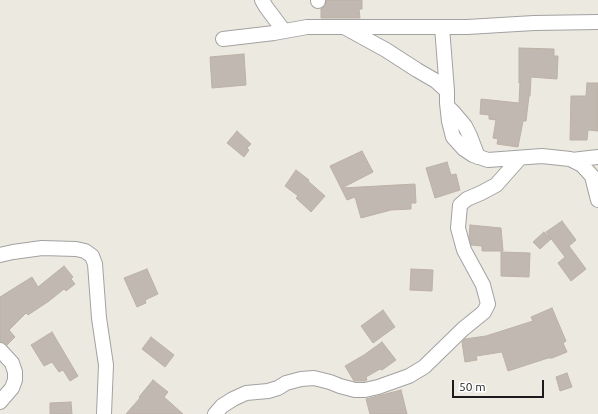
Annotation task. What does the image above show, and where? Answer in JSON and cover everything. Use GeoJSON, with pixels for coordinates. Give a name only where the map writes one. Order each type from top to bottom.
{"type":"FeatureCollection","features":[{"type":"Feature","properties":{"kind":"street"},"geometry":{"type":"LineString","coordinates":[[262,0],[284,31]]}},
{"type":"Feature","properties":{"kind":"street"},"geometry":{"type":"LineString","coordinates":[[223,39],[307,27],[467,27],[534,23],[598,22]]}},
{"type":"Feature","properties":{"kind":"street"},"geometry":{"type":"LineString","coordinates":[[344,27],[386,50],[436,81],[448,91]]}},
{"type":"Feature","properties":{"kind":"street"},"geometry":{"type":"LineString","coordinates":[[442,27],[448,107],[465,126],[478,157],[488,160],[542,156],[570,159],[582,165],[592,176],[598,200]]}},
{"type":"Feature","properties":{"kind":"street"},"geometry":{"type":"LineString","coordinates":[[572,160],[598,157]]}},
{"type":"Feature","properties":{"kind":"street"},"geometry":{"type":"LineString","coordinates":[[215,414],[222,406],[246,393],[268,391],[300,379],[314,378],[355,390],[365,390],[409,376],[424,367],[458,333],[484,312],[488,304],[483,285],[464,250],[458,228],[460,205],[467,199],[496,185],[520,158]]}},
{"type":"Feature","properties":{"kind":"street"},"geometry":{"type":"LineString","coordinates":[[0,255],[42,248],[76,249],[85,251],[92,256],[95,264],[99,318],[106,365],[104,414]]}},
{"type":"Feature","properties":{"kind":"street"},"geometry":{"type":"LineString","coordinates":[[0,350],[12,363],[15,372],[15,380],[12,388],[0,402]]}},
{"type":"Feature","properties":{"kind":"building"},"geometry":{"type":"Polygon","coordinates":[[[326,0],[362,0],[362,9],[359,9],[360,18],[321,18],[321,9],[325,6],[326,0]]]}},
{"type":"Feature","properties":{"kind":"building"},"geometry":{"type":"Polygon","coordinates":[[[519,48],[554,49],[554,56],[558,56],[557,79],[531,77],[526,121],[523,121],[518,147],[497,144],[498,139],[493,138],[496,120],[489,119],[489,115],[480,114],[481,99],[519,103],[519,48]]]}},
{"type":"Feature","properties":{"kind":"building"},"geometry":{"type":"Polygon","coordinates":[[[244,54],[246,85],[212,88],[210,57],[244,54]]]}},
{"type":"Feature","properties":{"kind":"building"},"geometry":{"type":"Polygon","coordinates":[[[587,83],[598,83],[598,131],[588,130],[587,140],[570,140],[571,96],[586,96],[587,83]]]}},
{"type":"Feature","properties":{"kind":"building"},"geometry":{"type":"Polygon","coordinates":[[[237,131],[251,144],[247,148],[249,150],[244,157],[227,143],[237,131]]]}},
{"type":"Feature","properties":{"kind":"building"},"geometry":{"type":"Polygon","coordinates":[[[362,151],[373,172],[342,188],[415,184],[416,203],[411,203],[411,209],[391,210],[361,218],[355,197],[347,200],[330,166],[362,151]]]}},
{"type":"Feature","properties":{"kind":"building"},"geometry":{"type":"Polygon","coordinates":[[[447,162],[451,175],[456,174],[460,190],[435,198],[426,168],[447,162]]]}},
{"type":"Feature","properties":{"kind":"building"},"geometry":{"type":"Polygon","coordinates":[[[296,170],[309,180],[308,181],[325,196],[311,212],[296,198],[298,196],[285,186],[296,170]]]}},
{"type":"Feature","properties":{"kind":"building"},"geometry":{"type":"Polygon","coordinates":[[[562,221],[576,240],[569,246],[586,269],[571,281],[558,263],[565,257],[546,232],[562,221]]]}},
{"type":"Feature","properties":{"kind":"building"},"geometry":{"type":"Polygon","coordinates":[[[470,225],[501,228],[503,251],[482,251],[482,246],[471,245],[469,238],[470,225]]]}},
{"type":"Feature","properties":{"kind":"building"},"geometry":{"type":"Polygon","coordinates":[[[544,232],[551,239],[540,249],[533,242],[544,232]]]}},
{"type":"Feature","properties":{"kind":"building"},"geometry":{"type":"Polygon","coordinates":[[[501,252],[530,253],[529,277],[501,276],[501,252]]]}},
{"type":"Feature","properties":{"kind":"building"},"geometry":{"type":"Polygon","coordinates":[[[64,266],[73,277],[71,279],[75,284],[66,291],[64,289],[28,315],[26,313],[9,330],[15,337],[7,345],[0,342],[0,297],[32,277],[38,287],[64,266]]]}},
{"type":"Feature","properties":{"kind":"building"},"geometry":{"type":"Polygon","coordinates":[[[147,269],[158,294],[145,300],[146,303],[137,307],[124,278],[147,269]]]}},
{"type":"Feature","properties":{"kind":"building"},"geometry":{"type":"Polygon","coordinates":[[[411,269],[433,270],[432,291],[410,290],[411,269]]]}},
{"type":"Feature","properties":{"kind":"building"},"geometry":{"type":"Polygon","coordinates":[[[552,308],[566,341],[563,343],[567,352],[508,371],[502,352],[476,356],[477,360],[465,362],[462,342],[465,339],[486,336],[533,321],[531,317],[552,308]]]}},
{"type":"Feature","properties":{"kind":"building"},"geometry":{"type":"Polygon","coordinates":[[[383,310],[395,327],[373,343],[361,326],[383,310]]]}},
{"type":"Feature","properties":{"kind":"building"},"geometry":{"type":"Polygon","coordinates":[[[52,332],[78,376],[70,381],[63,370],[59,372],[52,362],[44,366],[31,345],[52,332]]]}},
{"type":"Feature","properties":{"kind":"building"},"geometry":{"type":"Polygon","coordinates":[[[151,337],[174,355],[165,367],[142,349],[151,337]]]}},
{"type":"Feature","properties":{"kind":"building"},"geometry":{"type":"Polygon","coordinates":[[[382,342],[396,360],[382,370],[380,369],[366,377],[367,380],[365,381],[354,381],[345,366],[382,342]]]}},
{"type":"Feature","properties":{"kind":"building"},"geometry":{"type":"Polygon","coordinates":[[[567,373],[572,387],[560,391],[556,377],[567,373]]]}},
{"type":"Feature","properties":{"kind":"building"},"geometry":{"type":"Polygon","coordinates":[[[153,380],[168,392],[164,397],[183,414],[126,414],[153,380]]]}},
{"type":"Feature","properties":{"kind":"building"},"geometry":{"type":"Polygon","coordinates":[[[401,390],[407,414],[370,414],[366,399],[401,390]]]}},
{"type":"Feature","properties":{"kind":"building"},"geometry":{"type":"Polygon","coordinates":[[[71,402],[72,414],[50,414],[50,403],[71,402]]]}}]}
